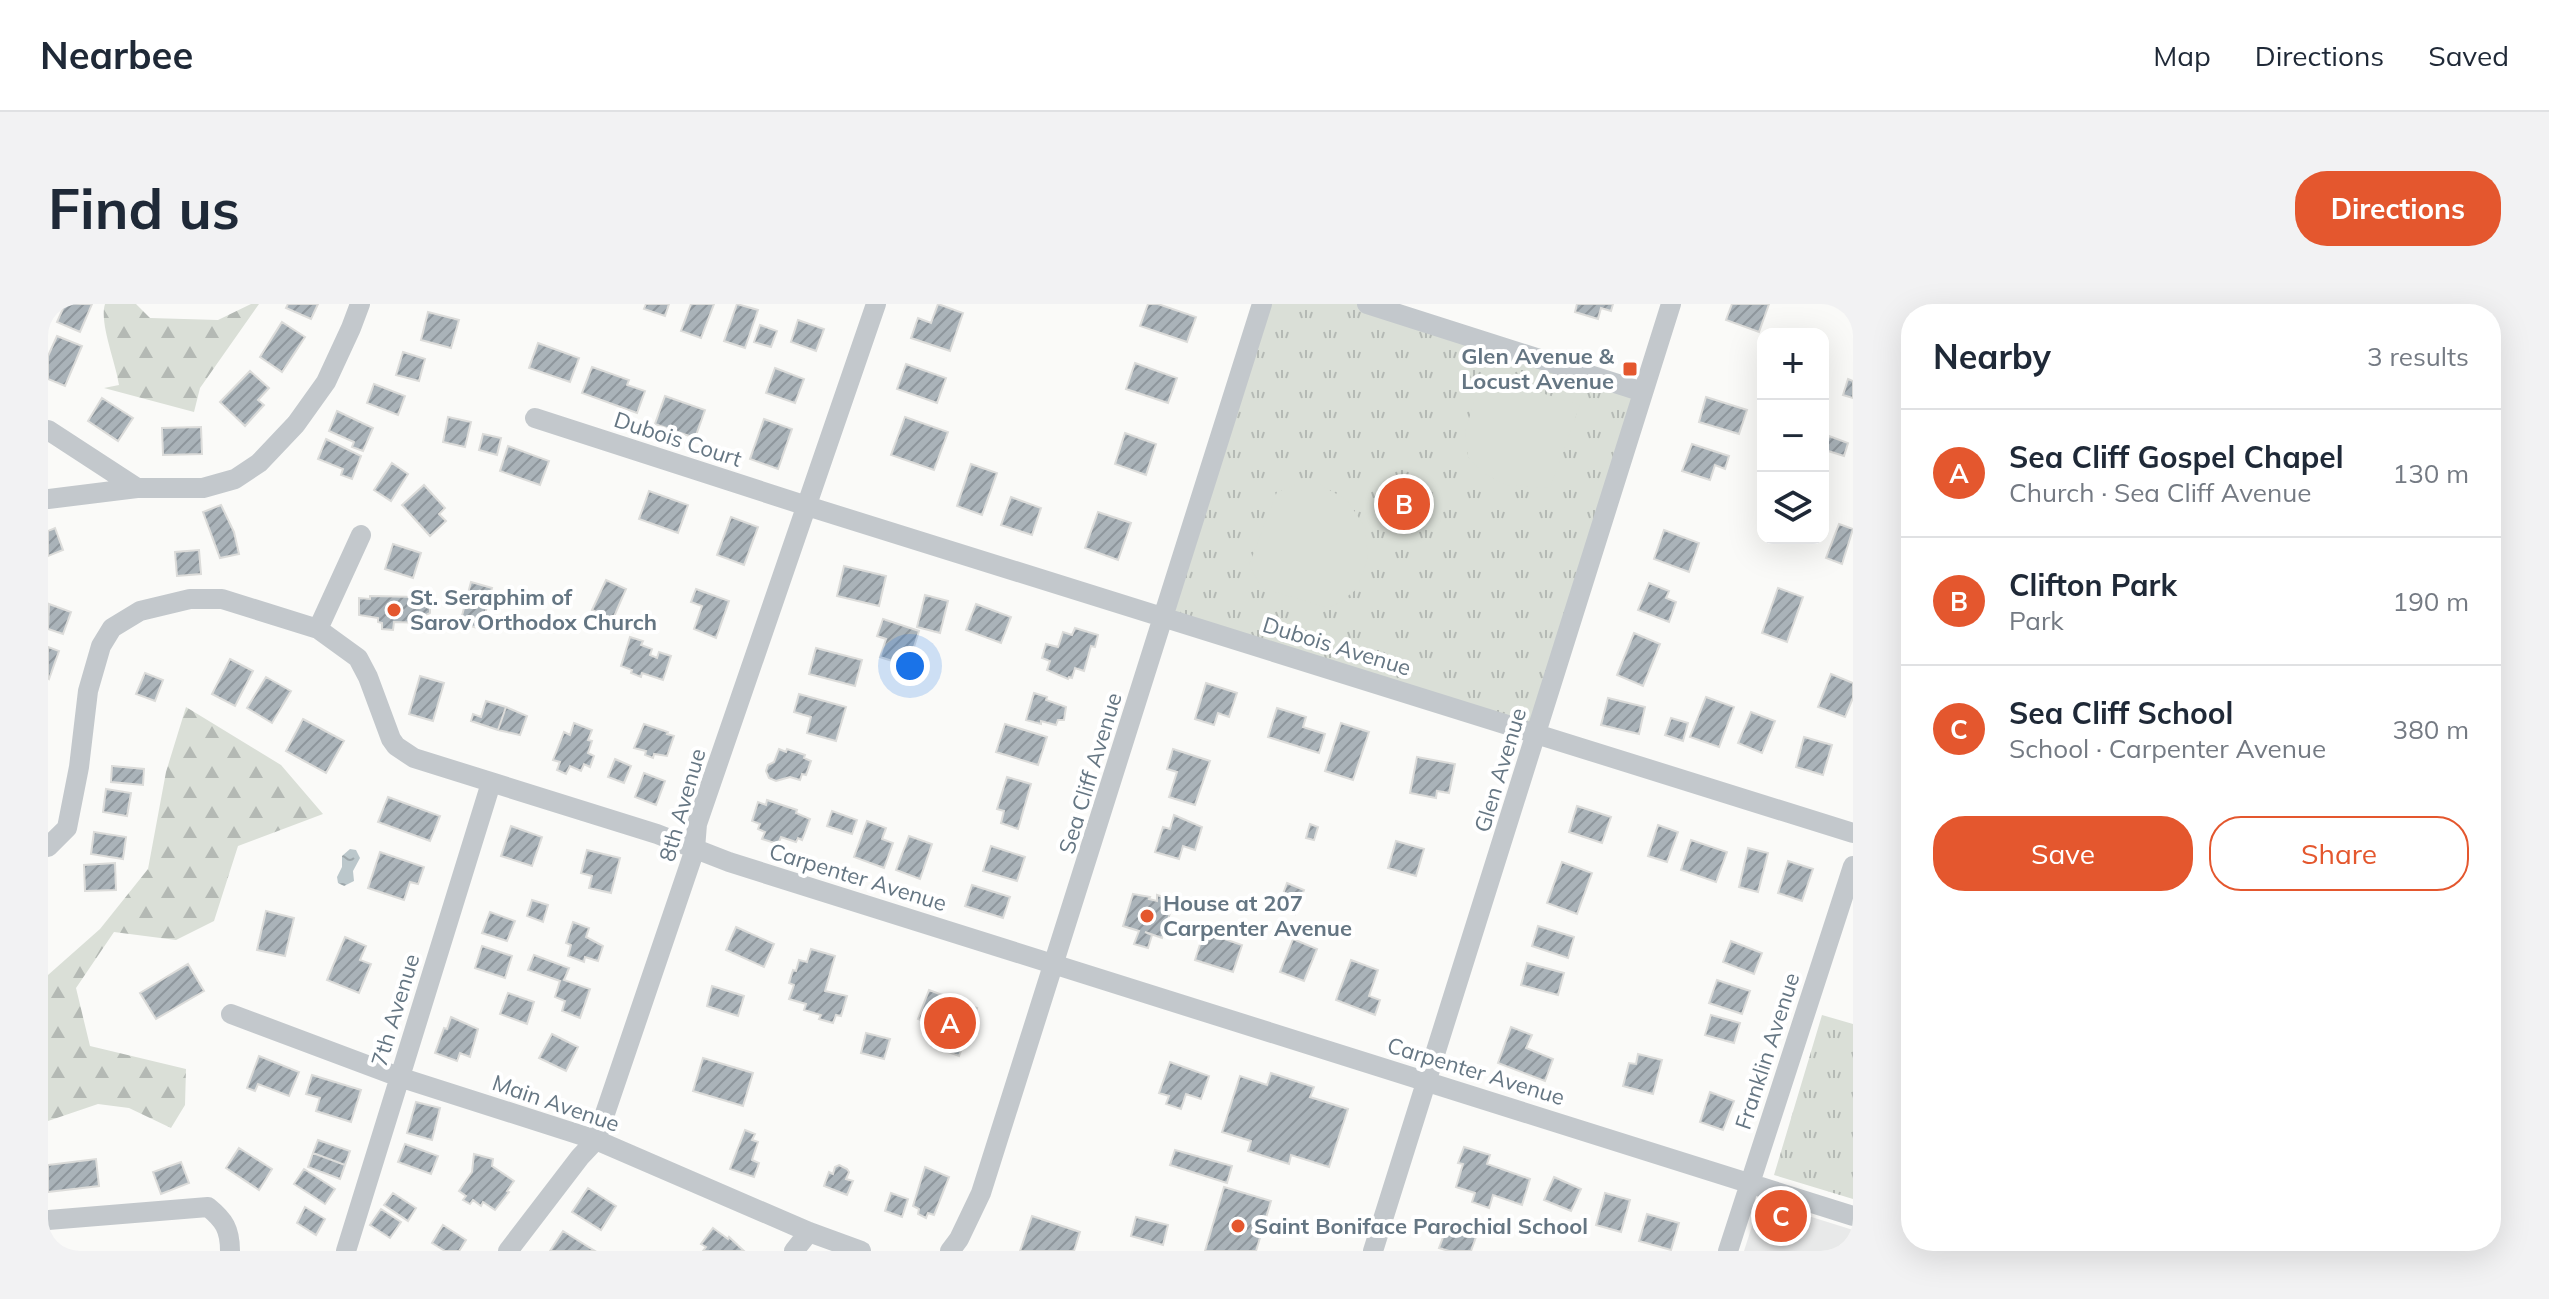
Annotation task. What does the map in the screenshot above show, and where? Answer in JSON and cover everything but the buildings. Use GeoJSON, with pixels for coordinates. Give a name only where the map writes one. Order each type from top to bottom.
{"type":"FeatureCollection","features":[{"type":"Feature","properties":{"kind":"street"},"geometry":{"type":"LineString","coordinates":[[48,499],[137,488],[203,488],[235,479],[259,463],[296,424],[319,391],[360,304]]}},
{"type":"Feature","properties":{"kind":"street","name":"8th Avenue"},"geometry":{"type":"LineString","coordinates":[[508,1251],[596,1140],[695,849],[697,824],[876,304]]}},
{"type":"Feature","properties":{"kind":"street","name":"Sea Cliff Avenue"},"geometry":{"type":"LineString","coordinates":[[950,1251],[981,1193],[1262,304]]}},
{"type":"Feature","properties":{"kind":"street"},"geometry":{"type":"LineString","coordinates":[[1367,304],[1643,392]]}},
{"type":"Feature","properties":{"kind":"street","name":"Glen Avenue"},"geometry":{"type":"LineString","coordinates":[[1373,1251],[1671,304]]}},
{"type":"Feature","properties":{"kind":"street","name":"Dubois Court"},"geometry":{"type":"LineString","coordinates":[[535,418],[807,506]]}},
{"type":"Feature","properties":{"kind":"street"},"geometry":{"type":"LineString","coordinates":[[48,430],[137,488]]}},
{"type":"Feature","properties":{"kind":"street","name":"Dubois Avenue"},"geometry":{"type":"LineString","coordinates":[[807,506],[1853,833]]}},
{"type":"Feature","properties":{"kind":"street"},"geometry":{"type":"LineString","coordinates":[[318,629],[361,535]]}},
{"type":"Feature","properties":{"kind":"street","name":"Carpenter Avenue"},"geometry":{"type":"LineString","coordinates":[[67,828],[79,767],[88,691],[95,660],[112,628],[140,611],[173,602],[222,599],[318,629],[358,658],[368,677],[386,730],[396,746],[414,758],[657,834],[729,862],[1853,1216]]}},
{"type":"Feature","properties":{"kind":"street","name":"7th Avenue"},"geometry":{"type":"LineString","coordinates":[[346,1251],[491,783]]}},
{"type":"Feature","properties":{"kind":"street"},"geometry":{"type":"LineString","coordinates":[[48,839],[67,828]]}},
{"type":"Feature","properties":{"kind":"street"},"geometry":{"type":"LineString","coordinates":[[48,847],[67,828]]}},
{"type":"Feature","properties":{"kind":"street","name":"Franklin Avenue"},"geometry":{"type":"LineString","coordinates":[[1728,1251],[1853,866]]}},
{"type":"Feature","properties":{"kind":"street","name":"Main Avenue"},"geometry":{"type":"LineString","coordinates":[[231,1014],[399,1077],[596,1140],[809,1232],[861,1251]]}},
{"type":"Feature","properties":{"kind":"street"},"geometry":{"type":"LineString","coordinates":[[48,1220],[208,1207],[223,1219],[228,1228],[230,1251]]}},
{"type":"Feature","properties":{"kind":"street"},"geometry":{"type":"LineString","coordinates":[[794,1251],[809,1232]]}},
{"type":"Feature","properties":{"kind":"shaded area"},"geometry":{"type":"Polygon","coordinates":[[[1760,1201],[1853,1230],[1853,1251],[1744,1251],[1760,1201]]]}},
{"type":"Feature","properties":{"kind":"green space"},"geometry":{"type":"Polygon","coordinates":[[[105,304],[136,304],[150,318],[218,320],[251,304],[259,304],[200,388],[194,412],[104,388],[119,385],[106,332],[105,304]]]}},
{"type":"Feature","properties":{"kind":"green space"},"geometry":{"type":"Polygon","coordinates":[[[1262,304],[1367,304],[1643,392],[1536,734],[1164,617],[1262,304]]]}},
{"type":"Feature","properties":{"kind":"green space"},"geometry":{"type":"Polygon","coordinates":[[[1497,379],[1580,405],[1550,488],[1506,485],[1483,473],[1468,457],[1465,432],[1474,402],[1497,379]]]}},
{"type":"Feature","properties":{"kind":"green space"},"geometry":{"type":"Polygon","coordinates":[[[1297,484],[1319,484],[1347,500],[1365,527],[1368,557],[1357,589],[1329,608],[1262,588],[1249,565],[1277,492],[1297,484]]]}},
{"type":"Feature","properties":{"kind":"green space"},"geometry":{"type":"Polygon","coordinates":[[[186,707],[281,765],[323,814],[238,846],[214,921],[176,940],[114,932],[76,988],[90,1046],[186,1069],[185,1105],[171,1128],[129,1108],[98,1104],[48,1121],[48,975],[100,929],[148,869],[166,772],[186,707]]]}},
{"type":"Feature","properties":{"kind":"green space"},"geometry":{"type":"Polygon","coordinates":[[[1822,1015],[1853,1024],[1853,1199],[1774,1175],[1822,1015]]]}},
{"type":"Feature","properties":{"kind":"water"},"geometry":{"type":"Polygon","coordinates":[[[350,849],[356,850],[360,858],[353,871],[354,881],[344,886],[338,883],[337,877],[342,867],[342,856],[350,849]]]}},
{"type":"Feature","properties":{"kind":"place","name":"Glen Avenue & Locust Avenue"},"geometry":{"type":"Point","coordinates":[1630,369]}},
{"type":"Feature","properties":{"kind":"place","name":"Clifton Park"},"geometry":{"type":"Point","coordinates":[1404,504]}},
{"type":"Feature","properties":{"kind":"place","name":"St. Seraphim of Sarov Orthodox Church"},"geometry":{"type":"Point","coordinates":[394,610]}},
{"type":"Feature","properties":{"kind":"place","name":"House at 207 Carpenter Avenue"},"geometry":{"type":"Point","coordinates":[1147,916]}},
{"type":"Feature","properties":{"kind":"place","name":"Sea Cliff Gospel Chapel"},"geometry":{"type":"Point","coordinates":[950,1023]}},
{"type":"Feature","properties":{"kind":"place","name":"Sea Cliff School"},"geometry":{"type":"Point","coordinates":[1781,1216]}},
{"type":"Feature","properties":{"kind":"place","name":"Saint Boniface Parochial School"},"geometry":{"type":"Point","coordinates":[1238,1226]}}]}
